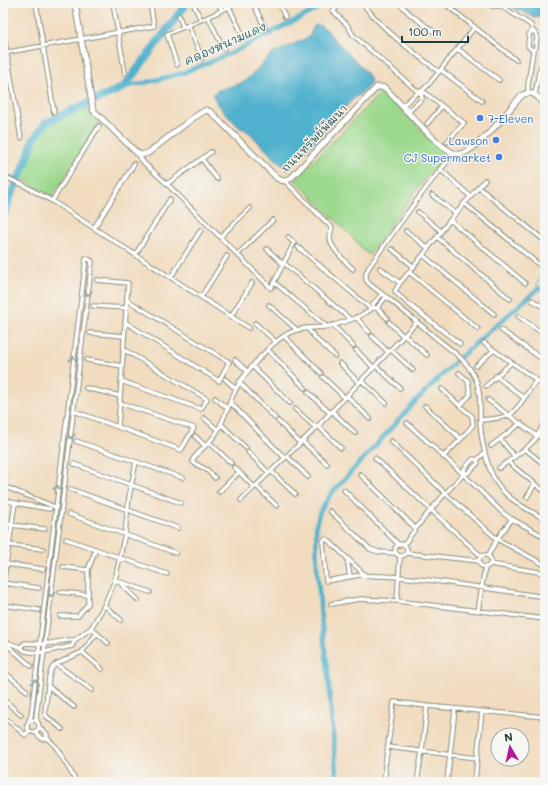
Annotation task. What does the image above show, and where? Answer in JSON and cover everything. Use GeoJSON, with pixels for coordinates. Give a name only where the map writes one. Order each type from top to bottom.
{"type":"FeatureCollection","features":[{"type":"Feature","properties":{"kind":"street"},"geometry":{"type":"LineString","coordinates":[[36,3],[54,112]]}},
{"type":"Feature","properties":{"kind":"street"},"geometry":{"type":"LineString","coordinates":[[75,3],[92,108],[96,113],[139,154],[144,163],[271,288],[294,243],[288,236]]}},
{"type":"Feature","properties":{"kind":"street"},"geometry":{"type":"LineString","coordinates":[[113,3],[125,73]]}},
{"type":"Feature","properties":{"kind":"street"},"geometry":{"type":"LineString","coordinates":[[5,53],[154,26],[150,3]]}},
{"type":"Feature","properties":{"kind":"street"},"geometry":{"type":"LineString","coordinates":[[193,3],[201,20]]}},
{"type":"Feature","properties":{"kind":"street"},"geometry":{"type":"LineString","coordinates":[[218,3],[222,10]]}},
{"type":"Feature","properties":{"kind":"street"},"geometry":{"type":"LineString","coordinates":[[177,65],[167,34],[237,3]]}},
{"type":"Feature","properties":{"kind":"street"},"geometry":{"type":"LineString","coordinates":[[253,3],[265,28]]}},
{"type":"Feature","properties":{"kind":"street"},"geometry":{"type":"LineString","coordinates":[[278,3],[286,17]]}},
{"type":"Feature","properties":{"kind":"street"},"geometry":{"type":"LineString","coordinates":[[342,3],[333,11],[348,26],[353,35],[416,90],[425,93],[464,123],[447,142]]}},
{"type":"Feature","properties":{"kind":"street"},"geometry":{"type":"LineString","coordinates":[[362,3],[393,36],[482,101]]}},
{"type":"Feature","properties":{"kind":"street"},"geometry":{"type":"LineString","coordinates":[[399,3],[411,15],[437,34]]}},
{"type":"Feature","properties":{"kind":"street"},"geometry":{"type":"LineString","coordinates":[[444,3],[516,60]]}},
{"type":"Feature","properties":{"kind":"street"},"geometry":{"type":"LineString","coordinates":[[488,3],[492,6],[500,4],[531,25],[532,30],[537,35],[536,47],[533,51],[528,92]]}},
{"type":"Feature","properties":{"kind":"street"},"geometry":{"type":"LineString","coordinates":[[229,7],[244,38]]}},
{"type":"Feature","properties":{"kind":"street"},"geometry":{"type":"LineString","coordinates":[[179,16],[186,26],[202,58]]}},
{"type":"Feature","properties":{"kind":"street"},"geometry":{"type":"LineString","coordinates":[[208,17],[224,49]]}},
{"type":"Feature","properties":{"kind":"street"},"geometry":{"type":"LineString","coordinates":[[402,106],[416,94],[421,92],[475,27]]}},
{"type":"Feature","properties":{"kind":"street"},"geometry":{"type":"LineString","coordinates":[[3,30],[5,53],[21,138]]}},
{"type":"Feature","properties":{"kind":"street"},"geometry":{"type":"LineString","coordinates":[[532,30],[529,35],[528,46],[533,51]]}},
{"type":"Feature","properties":{"kind":"street"},"geometry":{"type":"LineString","coordinates":[[458,49],[499,80]]}},
{"type":"Feature","properties":{"kind":"street"},"geometry":{"type":"LineString","coordinates":[[535,95],[539,72],[545,59]]}},
{"type":"Feature","properties":{"kind":"street","name":"ถนนทรัพย์พัฒนา"},"geometry":{"type":"LineString","coordinates":[[139,154],[141,155],[148,153],[193,118],[206,110],[211,112],[277,178],[285,181],[292,177],[377,87],[380,86],[385,88],[424,130],[444,148],[454,154]]}},
{"type":"Feature","properties":{"kind":"street"},"geometry":{"type":"LineString","coordinates":[[408,112],[422,99],[421,92]]}},
{"type":"Feature","properties":{"kind":"street"},"geometry":{"type":"LineString","coordinates":[[528,92],[535,95],[545,104]]}},
{"type":"Feature","properties":{"kind":"street"},"geometry":{"type":"LineString","coordinates":[[528,92],[521,96],[482,140],[465,152],[454,154],[440,170],[395,230],[366,273],[366,280],[455,352],[465,362],[474,375],[476,381],[480,404],[482,437],[492,473],[502,490],[521,505],[545,519]]}},
{"type":"Feature","properties":{"kind":"street"},"geometry":{"type":"LineString","coordinates":[[427,124],[442,106]]}},
{"type":"Feature","properties":{"kind":"street"},"geometry":{"type":"LineString","coordinates":[[52,201],[99,126]]}},
{"type":"Feature","properties":{"kind":"street"},"geometry":{"type":"LineString","coordinates":[[167,184],[211,152]]}},
{"type":"Feature","properties":{"kind":"street"},"geometry":{"type":"LineString","coordinates":[[202,159],[217,179]]}},
{"type":"Feature","properties":{"kind":"street"},"geometry":{"type":"LineString","coordinates":[[94,228],[134,164]]}},
{"type":"Feature","properties":{"kind":"street"},"geometry":{"type":"LineString","coordinates":[[440,170],[470,196]]}},
{"type":"Feature","properties":{"kind":"street"},"geometry":{"type":"LineString","coordinates":[[3,176],[52,201],[249,328]]}},
{"type":"Feature","properties":{"kind":"street"},"geometry":{"type":"LineString","coordinates":[[460,344],[411,306],[395,291],[455,213],[484,180]]}},
{"type":"Feature","properties":{"kind":"street"},"geometry":{"type":"LineString","coordinates":[[285,181],[332,228],[330,238],[332,244],[353,269]]}},
{"type":"Feature","properties":{"kind":"street"},"geometry":{"type":"LineString","coordinates":[[478,187],[545,241]]}},
{"type":"Feature","properties":{"kind":"street"},"geometry":{"type":"LineString","coordinates":[[432,195],[455,213]]}},
{"type":"Feature","properties":{"kind":"street"},"geometry":{"type":"LineString","coordinates":[[135,255],[170,199]]}},
{"type":"Feature","properties":{"kind":"street"},"geometry":{"type":"LineString","coordinates":[[464,203],[538,264]]}},
{"type":"Feature","properties":{"kind":"street"},"geometry":{"type":"LineString","coordinates":[[220,237],[250,208]]}},
{"type":"Feature","properties":{"kind":"street"},"geometry":{"type":"LineString","coordinates":[[418,212],[441,231]]}},
{"type":"Feature","properties":{"kind":"street"},"geometry":{"type":"LineString","coordinates":[[237,255],[274,220]]}},
{"type":"Feature","properties":{"kind":"street"},"geometry":{"type":"LineString","coordinates":[[450,220],[525,283]]}},
{"type":"Feature","properties":{"kind":"street"},"geometry":{"type":"LineString","coordinates":[[170,277],[201,230]]}},
{"type":"Feature","properties":{"kind":"street"},"geometry":{"type":"LineString","coordinates":[[406,231],[428,248]]}},
{"type":"Feature","properties":{"kind":"street"},"geometry":{"type":"LineString","coordinates":[[437,237],[510,299]]}},
{"type":"Feature","properties":{"kind":"street"},"geometry":{"type":"LineString","coordinates":[[298,247],[388,320],[404,336],[427,355]]}},
{"type":"Feature","properties":{"kind":"street"},"geometry":{"type":"LineString","coordinates":[[267,249],[350,319]]}},
{"type":"Feature","properties":{"kind":"street"},"geometry":{"type":"LineString","coordinates":[[392,249],[414,267]]}},
{"type":"Feature","properties":{"kind":"street"},"geometry":{"type":"LineString","coordinates":[[423,255],[494,314]]}},
{"type":"Feature","properties":{"kind":"street"},"geometry":{"type":"LineString","coordinates":[[201,297],[227,256]]}},
{"type":"Feature","properties":{"kind":"street"},"geometry":{"type":"LineString","coordinates":[[46,738],[46,734],[39,728],[36,717],[92,261],[86,258],[31,716],[26,726],[29,731],[35,732],[42,738],[46,738],[56,747],[75,780]]}},
{"type":"Feature","properties":{"kind":"street"},"geometry":{"type":"LineString","coordinates":[[380,268],[400,283]]}},
{"type":"Feature","properties":{"kind":"street"},"geometry":{"type":"LineString","coordinates":[[409,272],[478,330]]}},
{"type":"Feature","properties":{"kind":"street"},"geometry":{"type":"LineString","coordinates":[[97,280],[128,282],[118,427]]}},
{"type":"Feature","properties":{"kind":"street"},"geometry":{"type":"LineString","coordinates":[[231,316],[252,283]]}},
{"type":"Feature","properties":{"kind":"street"},"geometry":{"type":"LineString","coordinates":[[276,283],[326,326]]}},
{"type":"Feature","properties":{"kind":"street"},"geometry":{"type":"LineString","coordinates":[[373,308],[372,304],[382,294]]}},
{"type":"Feature","properties":{"kind":"street"},"geometry":{"type":"LineString","coordinates":[[216,478],[207,470],[193,462],[193,459],[218,430],[236,389],[247,371],[284,336],[297,330],[333,325],[356,318],[373,308],[386,297]]}},
{"type":"Feature","properties":{"kind":"street"},"geometry":{"type":"LineString","coordinates":[[125,322],[219,380],[229,362],[127,300]]}},
{"type":"Feature","properties":{"kind":"street"},"geometry":{"type":"LineString","coordinates":[[532,300],[545,308]]}},
{"type":"Feature","properties":{"kind":"street"},"geometry":{"type":"LineString","coordinates":[[269,304],[297,330]]}},
{"type":"Feature","properties":{"kind":"street"},"geometry":{"type":"LineString","coordinates":[[94,306],[126,308]]}},
{"type":"Feature","properties":{"kind":"street"},"geometry":{"type":"LineString","coordinates":[[518,316],[545,335]]}},
{"type":"Feature","properties":{"kind":"street"},"geometry":{"type":"LineString","coordinates":[[356,318],[368,332]]}},
{"type":"Feature","properties":{"kind":"street"},"geometry":{"type":"LineString","coordinates":[[241,500],[317,427],[417,322]]}},
{"type":"Feature","properties":{"kind":"street"},"geometry":{"type":"LineString","coordinates":[[255,323],[276,342]]}},
{"type":"Feature","properties":{"kind":"street"},"geometry":{"type":"LineString","coordinates":[[333,325],[353,346]]}},
{"type":"Feature","properties":{"kind":"street"},"geometry":{"type":"LineString","coordinates":[[307,328],[317,340],[335,356]]}},
{"type":"Feature","properties":{"kind":"street"},"geometry":{"type":"LineString","coordinates":[[501,330],[545,361]]}},
{"type":"Feature","properties":{"kind":"street"},"geometry":{"type":"LineString","coordinates":[[90,333],[124,336]]}},
{"type":"Feature","properties":{"kind":"street"},"geometry":{"type":"LineString","coordinates":[[284,336],[321,373]]}},
{"type":"Feature","properties":{"kind":"street"},"geometry":{"type":"LineString","coordinates":[[372,336],[413,370]]}},
{"type":"Feature","properties":{"kind":"street"},"geometry":{"type":"LineString","coordinates":[[484,343],[545,386]]}},
{"type":"Feature","properties":{"kind":"street"},"geometry":{"type":"LineString","coordinates":[[121,381],[201,409],[206,399],[123,349]]}},
{"type":"Feature","properties":{"kind":"street"},"geometry":{"type":"LineString","coordinates":[[268,350],[305,388]]}},
{"type":"Feature","properties":{"kind":"street"},"geometry":{"type":"LineString","coordinates":[[356,350],[400,388]]}},
{"type":"Feature","properties":{"kind":"street"},"geometry":{"type":"LineString","coordinates":[[476,366],[494,350]]}},
{"type":"Feature","properties":{"kind":"street"},"geometry":{"type":"LineString","coordinates":[[88,360],[122,366]]}},
{"type":"Feature","properties":{"kind":"street"},"geometry":{"type":"LineString","coordinates":[[235,360],[247,371]]}},
{"type":"Feature","properties":{"kind":"street"},"geometry":{"type":"LineString","coordinates":[[340,363],[360,382],[386,403]]}},
{"type":"Feature","properties":{"kind":"street"},"geometry":{"type":"LineString","coordinates":[[486,386],[511,363]]}},
{"type":"Feature","properties":{"kind":"street"},"geometry":{"type":"LineString","coordinates":[[252,366],[290,403]]}},
{"type":"Feature","properties":{"kind":"street"},"geometry":{"type":"LineString","coordinates":[[459,373],[468,381],[470,395],[460,406]]}},
{"type":"Feature","properties":{"kind":"street"},"geometry":{"type":"LineString","coordinates":[[496,376],[524,398]]}},
{"type":"Feature","properties":{"kind":"street"},"geometry":{"type":"LineString","coordinates":[[324,377],[370,419]]}},
{"type":"Feature","properties":{"kind":"street"},"geometry":{"type":"LineString","coordinates":[[225,379],[236,389]]}},
{"type":"Feature","properties":{"kind":"street"},"geometry":{"type":"LineString","coordinates":[[480,420],[502,417],[515,411],[536,380]]}},
{"type":"Feature","properties":{"kind":"street"},"geometry":{"type":"LineString","coordinates":[[240,382],[277,420],[327,464]]}},
{"type":"Feature","properties":{"kind":"street"},"geometry":{"type":"LineString","coordinates":[[86,388],[120,396]]}},
{"type":"Feature","properties":{"kind":"street"},"geometry":{"type":"LineString","coordinates":[[442,389],[472,416],[473,425],[443,457]]}},
{"type":"Feature","properties":{"kind":"street"},"geometry":{"type":"LineString","coordinates":[[308,392],[355,433]]}},
{"type":"Feature","properties":{"kind":"street"},"geometry":{"type":"LineString","coordinates":[[214,398],[228,409]]}},
{"type":"Feature","properties":{"kind":"street"},"geometry":{"type":"LineString","coordinates":[[488,400],[520,423],[545,438]]}},
{"type":"Feature","properties":{"kind":"street"},"geometry":{"type":"LineString","coordinates":[[230,402],[262,435],[308,477]]}},
{"type":"Feature","properties":{"kind":"street"},"geometry":{"type":"LineString","coordinates":[[74,411],[182,450],[194,428],[120,403]]}},
{"type":"Feature","properties":{"kind":"street"},"geometry":{"type":"LineString","coordinates":[[425,406],[461,439]]}},
{"type":"Feature","properties":{"kind":"street"},"geometry":{"type":"LineString","coordinates":[[295,409],[341,448]]}},
{"type":"Feature","properties":{"kind":"street"},"geometry":{"type":"LineString","coordinates":[[204,418],[218,430]]}},
{"type":"Feature","properties":{"kind":"street"},"geometry":{"type":"LineString","coordinates":[[499,468],[534,441],[545,422]]}},
{"type":"Feature","properties":{"kind":"street"},"geometry":{"type":"LineString","coordinates":[[407,423],[443,457],[464,473],[503,513],[545,538]]}},
{"type":"Feature","properties":{"kind":"street"},"geometry":{"type":"LineString","coordinates":[[491,446],[520,423]]}},
{"type":"Feature","properties":{"kind":"street"},"geometry":{"type":"LineString","coordinates":[[221,424],[294,494]]}},
{"type":"Feature","properties":{"kind":"street"},"geometry":{"type":"LineString","coordinates":[[195,436],[205,446]]}},
{"type":"Feature","properties":{"kind":"street"},"geometry":{"type":"LineString","coordinates":[[500,439],[514,457]]}},
{"type":"Feature","properties":{"kind":"street"},"geometry":{"type":"LineString","coordinates":[[76,441],[183,478]]}},
{"type":"Feature","properties":{"kind":"street"},"geometry":{"type":"LineString","coordinates":[[391,441],[445,493],[497,539],[543,564],[537,572]]}},
{"type":"Feature","properties":{"kind":"street"},"geometry":{"type":"LineString","coordinates":[[209,442],[238,472],[277,506]]}},
{"type":"Feature","properties":{"kind":"street"},"geometry":{"type":"LineString","coordinates":[[525,449],[545,465]]}},
{"type":"Feature","properties":{"kind":"street"},"geometry":{"type":"LineString","coordinates":[[464,473],[468,474],[478,463],[477,460],[485,452]]}},
{"type":"Feature","properties":{"kind":"street"},"geometry":{"type":"LineString","coordinates":[[375,458],[481,556],[488,556]]}},
{"type":"Feature","properties":{"kind":"street"},"geometry":{"type":"LineString","coordinates":[[404,545],[415,528],[464,473],[464,469],[473,459],[477,460]]}},
{"type":"Feature","properties":{"kind":"street"},"geometry":{"type":"LineString","coordinates":[[5,643],[20,647],[25,651],[38,653],[44,652],[72,646],[75,640],[91,628],[118,581],[120,558],[136,462]]}},
{"type":"Feature","properties":{"kind":"street"},"geometry":{"type":"LineString","coordinates":[[508,462],[545,492]]}},
{"type":"Feature","properties":{"kind":"street"},"geometry":{"type":"LineString","coordinates":[[74,464],[181,503]]}},
{"type":"Feature","properties":{"kind":"street"},"geometry":{"type":"LineString","coordinates":[[219,492],[238,472]]}},
{"type":"Feature","properties":{"kind":"street"},"geometry":{"type":"LineString","coordinates":[[360,474],[415,528]]}},
{"type":"Feature","properties":{"kind":"street"},"geometry":{"type":"LineString","coordinates":[[527,497],[535,484]]}},
{"type":"Feature","properties":{"kind":"street"},"geometry":{"type":"LineString","coordinates":[[3,486],[55,507]]}},
{"type":"Feature","properties":{"kind":"street"},"geometry":{"type":"LineString","coordinates":[[70,489],[178,528]]}},
{"type":"Feature","properties":{"kind":"street"},"geometry":{"type":"LineString","coordinates":[[344,490],[399,545],[404,545]]}},
{"type":"Feature","properties":{"kind":"street"},"geometry":{"type":"LineString","coordinates":[[3,499],[15,504],[50,509]]}},
{"type":"Feature","properties":{"kind":"street"},"geometry":{"type":"LineString","coordinates":[[15,504],[3,584],[39,588]]}},
{"type":"Feature","properties":{"kind":"street"},"geometry":{"type":"LineString","coordinates":[[330,511],[370,549],[379,552],[395,553],[400,557]]}},
{"type":"Feature","properties":{"kind":"street"},"geometry":{"type":"LineString","coordinates":[[69,514],[176,553]]}},
{"type":"Feature","properties":{"kind":"street"},"geometry":{"type":"LineString","coordinates":[[488,556],[497,539],[512,519]]}},
{"type":"Feature","properties":{"kind":"street"},"geometry":{"type":"LineString","coordinates":[[3,522],[11,525],[45,529]]}},
{"type":"Feature","properties":{"kind":"street"},"geometry":{"type":"LineString","coordinates":[[66,539],[167,574]]}},
{"type":"Feature","properties":{"kind":"street"},"geometry":{"type":"LineString","coordinates":[[366,576],[328,540],[324,539],[326,581],[360,575],[366,576],[399,577],[545,596]]}},
{"type":"Feature","properties":{"kind":"street"},"geometry":{"type":"LineString","coordinates":[[395,553],[396,547],[399,545]]}},
{"type":"Feature","properties":{"kind":"street"},"geometry":{"type":"LineString","coordinates":[[404,545],[407,548],[407,554]]}},
{"type":"Feature","properties":{"kind":"street"},"geometry":{"type":"LineString","coordinates":[[3,547],[43,549]]}},
{"type":"Feature","properties":{"kind":"street"},"geometry":{"type":"LineString","coordinates":[[60,616],[78,616],[88,604],[88,570],[96,549]]}},
{"type":"Feature","properties":{"kind":"street"},"geometry":{"type":"LineString","coordinates":[[400,557],[407,554],[479,561]]}},
{"type":"Feature","properties":{"kind":"street"},"geometry":{"type":"LineString","coordinates":[[50,555],[56,556]]}},
{"type":"Feature","properties":{"kind":"street"},"geometry":{"type":"LineString","coordinates":[[479,561],[481,556]]}},
{"type":"Feature","properties":{"kind":"street"},"geometry":{"type":"LineString","coordinates":[[488,556],[491,559],[490,564]]}},
{"type":"Feature","properties":{"kind":"street"},"geometry":{"type":"LineString","coordinates":[[397,601],[400,557]]}},
{"type":"Feature","properties":{"kind":"street"},"geometry":{"type":"LineString","coordinates":[[347,558],[350,577]]}},
{"type":"Feature","properties":{"kind":"street"},"geometry":{"type":"LineString","coordinates":[[479,561],[482,566],[485,567]]}},
{"type":"Feature","properties":{"kind":"street"},"geometry":{"type":"LineString","coordinates":[[6,564],[43,569]]}},
{"type":"Feature","properties":{"kind":"street"},"geometry":{"type":"LineString","coordinates":[[485,567],[490,564],[545,573]]}},
{"type":"Feature","properties":{"kind":"street"},"geometry":{"type":"LineString","coordinates":[[63,567],[88,570]]}},
{"type":"Feature","properties":{"kind":"street"},"geometry":{"type":"LineString","coordinates":[[478,611],[485,567]]}},
{"type":"Feature","properties":{"kind":"street"},"geometry":{"type":"LineString","coordinates":[[118,581],[150,592]]}},
{"type":"Feature","properties":{"kind":"street"},"geometry":{"type":"LineString","coordinates":[[118,581],[138,600]]}},
{"type":"Feature","properties":{"kind":"street"},"geometry":{"type":"LineString","coordinates":[[60,592],[88,595]]}},
{"type":"Feature","properties":{"kind":"street"},"geometry":{"type":"LineString","coordinates":[[331,604],[360,599],[397,601],[545,619]]}},
{"type":"Feature","properties":{"kind":"street"},"geometry":{"type":"LineString","coordinates":[[3,605],[39,610]]}},
{"type":"Feature","properties":{"kind":"street"},"geometry":{"type":"LineString","coordinates":[[105,606],[120,620]]}},
{"type":"Feature","properties":{"kind":"street"},"geometry":{"type":"LineString","coordinates":[[91,628],[108,643]]}},
{"type":"Feature","properties":{"kind":"street"},"geometry":{"type":"LineString","coordinates":[[62,729],[46,716],[45,712],[52,668],[56,664],[82,652],[97,633]]}},
{"type":"Feature","properties":{"kind":"street"},"geometry":{"type":"LineString","coordinates":[[20,647],[25,643],[45,644],[75,640]]}},
{"type":"Feature","properties":{"kind":"street"},"geometry":{"type":"LineString","coordinates":[[3,648],[5,643]]}},
{"type":"Feature","properties":{"kind":"street"},"geometry":{"type":"LineString","coordinates":[[5,643],[31,666]]}},
{"type":"Feature","properties":{"kind":"street"},"geometry":{"type":"LineString","coordinates":[[82,652],[102,669]]}},
{"type":"Feature","properties":{"kind":"street"},"geometry":{"type":"LineString","coordinates":[[56,664],[92,690]]}},
{"type":"Feature","properties":{"kind":"street"},"geometry":{"type":"LineString","coordinates":[[3,671],[27,691]]}},
{"type":"Feature","properties":{"kind":"street"},"geometry":{"type":"LineString","coordinates":[[48,686],[74,707]]}},
{"type":"Feature","properties":{"kind":"street"},"geometry":{"type":"LineString","coordinates":[[3,699],[21,715]]}},
{"type":"Feature","properties":{"kind":"street"},"geometry":{"type":"LineString","coordinates":[[384,782],[394,702],[545,717]]}},
{"type":"Feature","properties":{"kind":"street"},"geometry":{"type":"LineString","coordinates":[[417,782],[427,706]]}},
{"type":"Feature","properties":{"kind":"street"},"geometry":{"type":"LineString","coordinates":[[447,782],[455,709]]}},
{"type":"Feature","properties":{"kind":"street"},"geometry":{"type":"LineString","coordinates":[[475,780],[482,711]]}},
{"type":"Feature","properties":{"kind":"street"},"geometry":{"type":"LineString","coordinates":[[3,716],[26,735],[29,731]]}},
{"type":"Feature","properties":{"kind":"street"},"geometry":{"type":"LineString","coordinates":[[29,720],[33,719],[37,721]]}},
{"type":"Feature","properties":{"kind":"street"},"geometry":{"type":"LineString","coordinates":[[35,732],[39,728]]}},
{"type":"Feature","properties":{"kind":"street"},"geometry":{"type":"LineString","coordinates":[[388,747],[477,758]]}},
{"type":"Feature","properties":{"kind":"green space"},"geometry":{"type":"Polygon","coordinates":[[[381,92],[406,114],[447,155],[423,181],[369,255],[295,180],[381,92]]]}},
{"type":"Feature","properties":{"kind":"green space"},"geometry":{"type":"Polygon","coordinates":[[[87,108],[99,123],[52,197],[22,179],[37,138],[45,128],[60,119],[87,108]]]}},
{"type":"Feature","properties":{"kind":"water"},"geometry":{"type":"Polygon","coordinates":[[[509,3],[542,3],[545,5],[545,23],[539,17],[535,18],[520,10],[511,8],[509,3]]]}},
{"type":"Feature","properties":{"kind":"water"},"geometry":{"type":"Polygon","coordinates":[[[318,25],[327,30],[365,71],[371,79],[370,84],[364,91],[352,100],[315,142],[299,157],[288,171],[251,134],[240,128],[233,121],[220,107],[213,94],[216,91],[244,82],[272,54],[309,37],[314,26],[318,25]]]}},
{"type":"Feature","properties":{"kind":"waterway"},"geometry":{"type":"LineString","coordinates":[[3,217],[10,197],[27,160],[33,140],[46,123],[124,87],[187,3]]}},
{"type":"Feature","properties":{"kind":"waterway","name":"คลองหนามแดง"},"geometry":{"type":"LineString","coordinates":[[124,87],[183,73],[234,52],[329,3]]}},
{"type":"Feature","properties":{"kind":"waterway"},"geometry":{"type":"LineString","coordinates":[[545,269],[537,284],[539,288],[545,291]]}},
{"type":"Feature","properties":{"kind":"waterway"},"geometry":{"type":"LineString","coordinates":[[337,782],[317,566],[316,525],[320,511],[331,494],[416,401],[459,358],[539,288]]}},
{"type":"Feature","properties":{"kind":"place","name":"7-Eleven"},"geometry":{"type":"Point","coordinates":[480,118]}},
{"type":"Feature","properties":{"kind":"place","name":"Lawson"},"geometry":{"type":"Point","coordinates":[496,140]}},
{"type":"Feature","properties":{"kind":"place","name":"CJ Supermarket"},"geometry":{"type":"Point","coordinates":[499,157]}}]}
